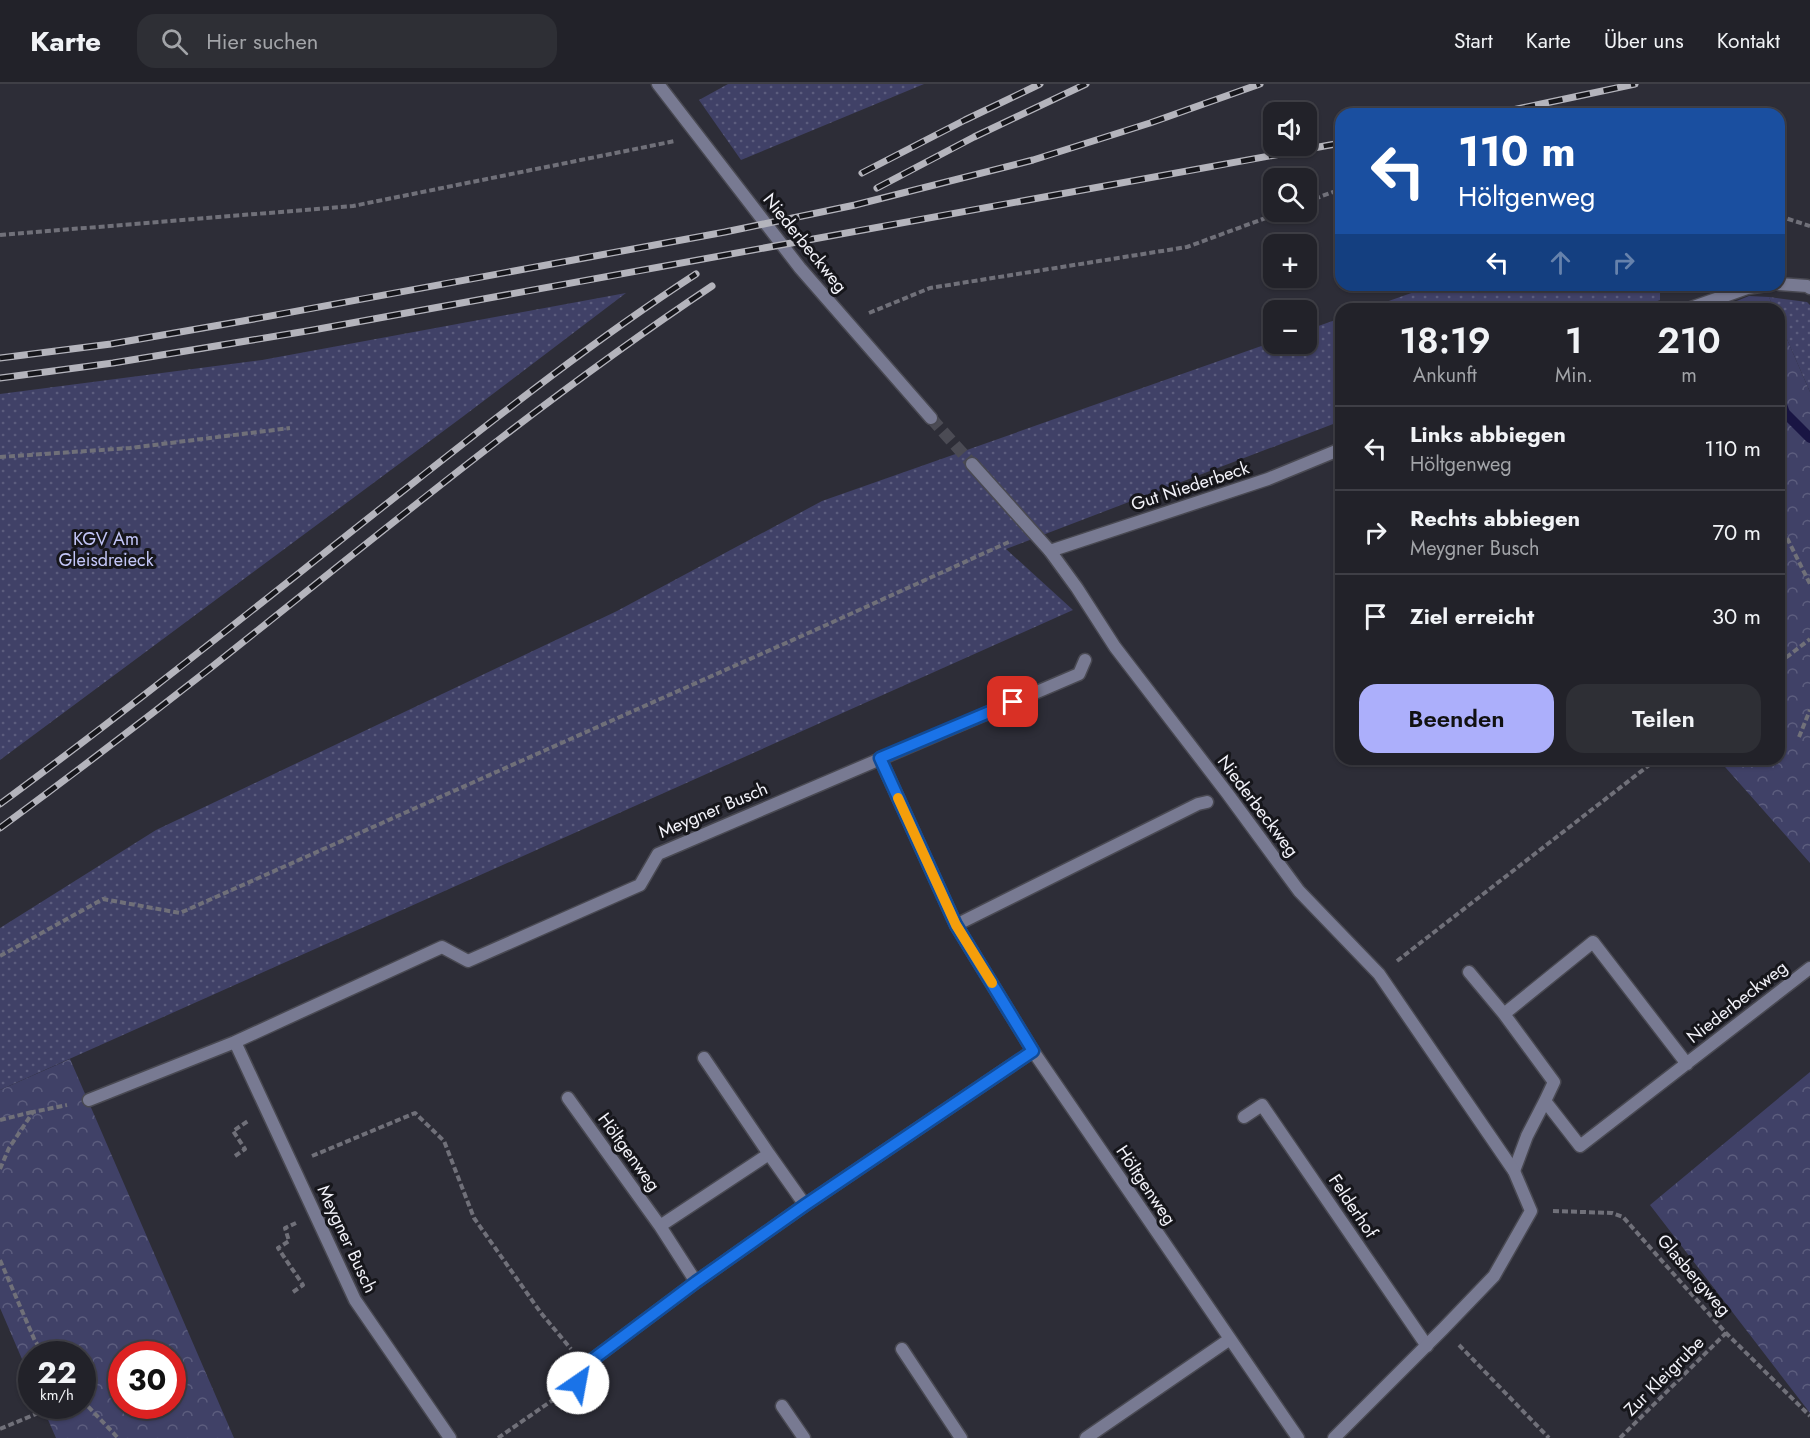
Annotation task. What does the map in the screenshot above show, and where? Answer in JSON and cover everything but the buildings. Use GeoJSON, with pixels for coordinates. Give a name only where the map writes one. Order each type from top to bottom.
{"type":"FeatureCollection","features":[{"type":"Feature","properties":{"kind":"street","name":"Niederbeckweg"},"geometry":{"type":"LineString","coordinates":[[658,84],[800,268],[931,418]]}},
{"type":"Feature","properties":{"kind":"street"},"geometry":{"type":"LineString","coordinates":[[1785,284],[1810,288]]}},
{"type":"Feature","properties":{"kind":"street"},"geometry":{"type":"LineString","coordinates":[[1705,303],[1739,291]]}},
{"type":"Feature","properties":{"kind":"street","name":"Gut Niederbeck"},"geometry":{"type":"LineString","coordinates":[[1050,551],[1268,479],[1335,451]]}},
{"type":"Feature","properties":{"kind":"street","name":"Niederbeckweg"},"geometry":{"type":"LineString","coordinates":[[972,464],[1050,551],[1115,647],[1299,891],[1379,974],[1514,1171],[1532,1211]]}},
{"type":"Feature","properties":{"kind":"street","name":"Meygner Busch"},"geometry":{"type":"LineString","coordinates":[[89,1100],[235,1042],[442,947],[468,961],[640,885],[658,854],[1079,674],[1085,660]]}},
{"type":"Feature","properties":{"kind":"street","name":"Höltgenweg"},"geometry":{"type":"LineString","coordinates":[[880,758],[956,925],[1033,1051],[1298,1438]]}},
{"type":"Feature","properties":{"kind":"street"},"geometry":{"type":"LineString","coordinates":[[956,925],[1198,804],[1207,802]]}},
{"type":"Feature","properties":{"kind":"street","name":"Niederbeckweg"},"geometry":{"type":"LineString","coordinates":[[1504,1014],[1593,942],[1687,1064]]}},
{"type":"Feature","properties":{"kind":"street","name":"Niederbeckweg"},"geometry":{"type":"LineString","coordinates":[[1545,1101],[1580,1146],[1810,968]]}},
{"type":"Feature","properties":{"kind":"street"},"geometry":{"type":"LineString","coordinates":[[1469,972],[1504,1014],[1554,1082],[1527,1136],[1514,1171]]}},
{"type":"Feature","properties":{"kind":"street","name":"Meygner Busch"},"geometry":{"type":"LineString","coordinates":[[235,1042],[355,1300],[450,1438]]}},
{"type":"Feature","properties":{"kind":"street"},"geometry":{"type":"LineString","coordinates":[[578,1383],[584,1366],[696,1282],[805,1205],[1033,1051]]}},
{"type":"Feature","properties":{"kind":"street"},"geometry":{"type":"LineString","coordinates":[[704,1058],[805,1205]]}},
{"type":"Feature","properties":{"kind":"street","name":"Höltgenweg"},"geometry":{"type":"LineString","coordinates":[[568,1098],[660,1226],[696,1282]]}},
{"type":"Feature","properties":{"kind":"street","name":"Felderhof"},"geometry":{"type":"LineString","coordinates":[[1244,1117],[1262,1105],[1427,1346]]}},
{"type":"Feature","properties":{"kind":"street"},"geometry":{"type":"LineString","coordinates":[[660,1226],[770,1154]]}},
{"type":"Feature","properties":{"kind":"street"},"geometry":{"type":"LineString","coordinates":[[1335,1438],[1494,1276],[1532,1211]]}},
{"type":"Feature","properties":{"kind":"street"},"geometry":{"type":"LineString","coordinates":[[1086,1438],[1230,1339]]}},
{"type":"Feature","properties":{"kind":"street"},"geometry":{"type":"LineString","coordinates":[[902,1349],[961,1438]]}},
{"type":"Feature","properties":{"kind":"street"},"geometry":{"type":"LineString","coordinates":[[782,1406],[804,1438]]}},
{"type":"Feature","properties":{"kind":"path"},"geometry":{"type":"LineString","coordinates":[[0,235],[353,206],[674,142],[693,129]]}},
{"type":"Feature","properties":{"kind":"path"},"geometry":{"type":"LineString","coordinates":[[1317,198],[1335,191]]}},
{"type":"Feature","properties":{"kind":"path"},"geometry":{"type":"LineString","coordinates":[[1785,218],[1810,226]]}},
{"type":"Feature","properties":{"kind":"path"},"geometry":{"type":"LineString","coordinates":[[847,322],[930,288],[1187,248],[1263,219]]}},
{"type":"Feature","properties":{"kind":"path"},"geometry":{"type":"LineString","coordinates":[[0,457],[130,448],[290,428]]}},
{"type":"Feature","properties":{"kind":"path"},"geometry":{"type":"LineString","coordinates":[[0,956],[104,899],[180,913],[813,631],[999,547],[1031,530]]}},
{"type":"Feature","properties":{"kind":"path"},"geometry":{"type":"LineString","coordinates":[[1785,534],[1810,584]]}},
{"type":"Feature","properties":{"kind":"path"},"geometry":{"type":"LineString","coordinates":[[1785,658],[1810,639]]}},
{"type":"Feature","properties":{"kind":"path"},"geometry":{"type":"LineString","coordinates":[[1798,737],[1810,710]]}},
{"type":"Feature","properties":{"kind":"path"},"geometry":{"type":"LineString","coordinates":[[1379,974],[1649,765]]}},
{"type":"Feature","properties":{"kind":"path"},"geometry":{"type":"LineString","coordinates":[[0,1120],[89,1100]]}},
{"type":"Feature","properties":{"kind":"path"},"geometry":{"type":"LineString","coordinates":[[235,1156],[245,1149],[233,1131],[266,1108]]}},
{"type":"Feature","properties":{"kind":"path"},"geometry":{"type":"LineString","coordinates":[[0,1169],[9,1148],[33,1112]]}},
{"type":"Feature","properties":{"kind":"path"},"geometry":{"type":"LineString","coordinates":[[292,1165],[415,1113],[444,1141],[474,1218],[541,1312],[584,1366]]}},
{"type":"Feature","properties":{"kind":"path","name":"Glasbergweg"},"geometry":{"type":"LineString","coordinates":[[1532,1211],[1612,1213],[1623,1217],[1726,1333],[1810,1416]]}},
{"type":"Feature","properties":{"kind":"path"},"geometry":{"type":"LineString","coordinates":[[293,1292],[303,1285],[278,1248],[289,1241],[285,1228],[316,1215]]}},
{"type":"Feature","properties":{"kind":"path"},"geometry":{"type":"LineString","coordinates":[[0,1260],[35,1341]]}},
{"type":"Feature","properties":{"kind":"path"},"geometry":{"type":"LineString","coordinates":[[1443,1329],[1550,1438]]}},
{"type":"Feature","properties":{"kind":"path","name":"Zur Kleigrube"},"geometry":{"type":"LineString","coordinates":[[1620,1438],[1726,1333]]}},
{"type":"Feature","properties":{"kind":"path"},"geometry":{"type":"LineString","coordinates":[[498,1438],[578,1383]]}},
{"type":"Feature","properties":{"kind":"path"},"geometry":{"type":"LineString","coordinates":[[96,1415],[118,1438]]}},
{"type":"Feature","properties":{"kind":"path"},"geometry":{"type":"LineString","coordinates":[[0,1429],[24,1419]]}},
{"type":"Feature","properties":{"kind":"green space"},"geometry":{"type":"Polygon","coordinates":[[[728,84],[924,84],[741,160],[699,100],[728,84]]]}},
{"type":"Feature","properties":{"kind":"green space"},"geometry":{"type":"Polygon","coordinates":[[[1417,291],[1660,291],[1660,300],[1652,303],[1383,303],[1417,291]]]}},
{"type":"Feature","properties":{"kind":"green space","name":"KGV Am Gleisdreieck"},"geometry":{"type":"Polygon","coordinates":[[[626,293],[0,760],[0,394],[262,360],[626,293]]]}},
{"type":"Feature","properties":{"kind":"green space"},"geometry":{"type":"Polygon","coordinates":[[[1749,296],[1769,297],[1772,303],[1732,303],[1749,296]]]}},
{"type":"Feature","properties":{"kind":"green space"},"geometry":{"type":"Polygon","coordinates":[[[1769,297],[1807,302],[1810,305],[1810,392],[1785,335],[1785,303],[1772,303],[1769,297]]]}},
{"type":"Feature","properties":{"kind":"green space"},"geometry":{"type":"Polygon","coordinates":[[[1335,320],[1335,423],[1006,549],[1073,610],[0,1090],[0,928],[156,830],[617,611],[822,501],[1263,346],[1263,354],[1317,354],[1317,326],[1335,320]]]}},
{"type":"Feature","properties":{"kind":"green space"},"geometry":{"type":"Polygon","coordinates":[[[1785,335],[1810,392],[1810,863],[1723,765],[1785,765],[1785,335]]]}},
{"type":"Feature","properties":{"kind":"green space"},"geometry":{"type":"Polygon","coordinates":[[[70,1059],[234,1438],[56,1438],[48,1419],[96,1419],[96,1341],[18,1341],[18,1350],[0,1308],[0,1090],[70,1059]]]}},
{"type":"Feature","properties":{"kind":"green space"},"geometry":{"type":"Polygon","coordinates":[[[1810,1072],[1810,1413],[1650,1205],[1810,1072]]]}},
{"type":"Feature","properties":{"kind":"waterway"},"geometry":{"type":"LineString","coordinates":[[1785,413],[1810,438]]}},
{"type":"Feature","properties":{"kind":"tunnel"},"geometry":{"type":"LineString","coordinates":[[931,418],[972,464]]}},
{"type":"Feature","properties":{"kind":"railway"},"geometry":{"type":"LineString","coordinates":[[862,173],[1040,84]]}},
{"type":"Feature","properties":{"kind":"railway"},"geometry":{"type":"LineString","coordinates":[[877,188],[974,137],[1086,84]]}},
{"type":"Feature","properties":{"kind":"railway"},"geometry":{"type":"LineString","coordinates":[[0,358],[111,344],[243,321],[725,232],[855,205],[1033,160],[1150,123],[1260,84]]}},
{"type":"Feature","properties":{"kind":"railway"},"geometry":{"type":"LineString","coordinates":[[1522,108],[1635,84]]}},
{"type":"Feature","properties":{"kind":"railway"},"geometry":{"type":"LineString","coordinates":[[0,378],[113,363],[313,330],[1335,144]]}},
{"type":"Feature","properties":{"kind":"railway"},"geometry":{"type":"LineString","coordinates":[[0,804],[155,687],[514,404],[622,324],[696,274]]}},
{"type":"Feature","properties":{"kind":"railway"},"geometry":{"type":"LineString","coordinates":[[0,828],[187,687],[521,423],[647,330],[712,286]]}},
{"type":"Feature","properties":{"kind":"slow traffic"},"geometry":{"type":"LineString","coordinates":[[898,798],[956,925],[992,983]]}},
{"type":"Feature","properties":{"kind":"route"},"geometry":{"type":"LineString","coordinates":[[578,1383],[584,1366],[696,1282],[805,1205],[1033,1051],[956,925],[880,758],[1013,702]]}}]}
